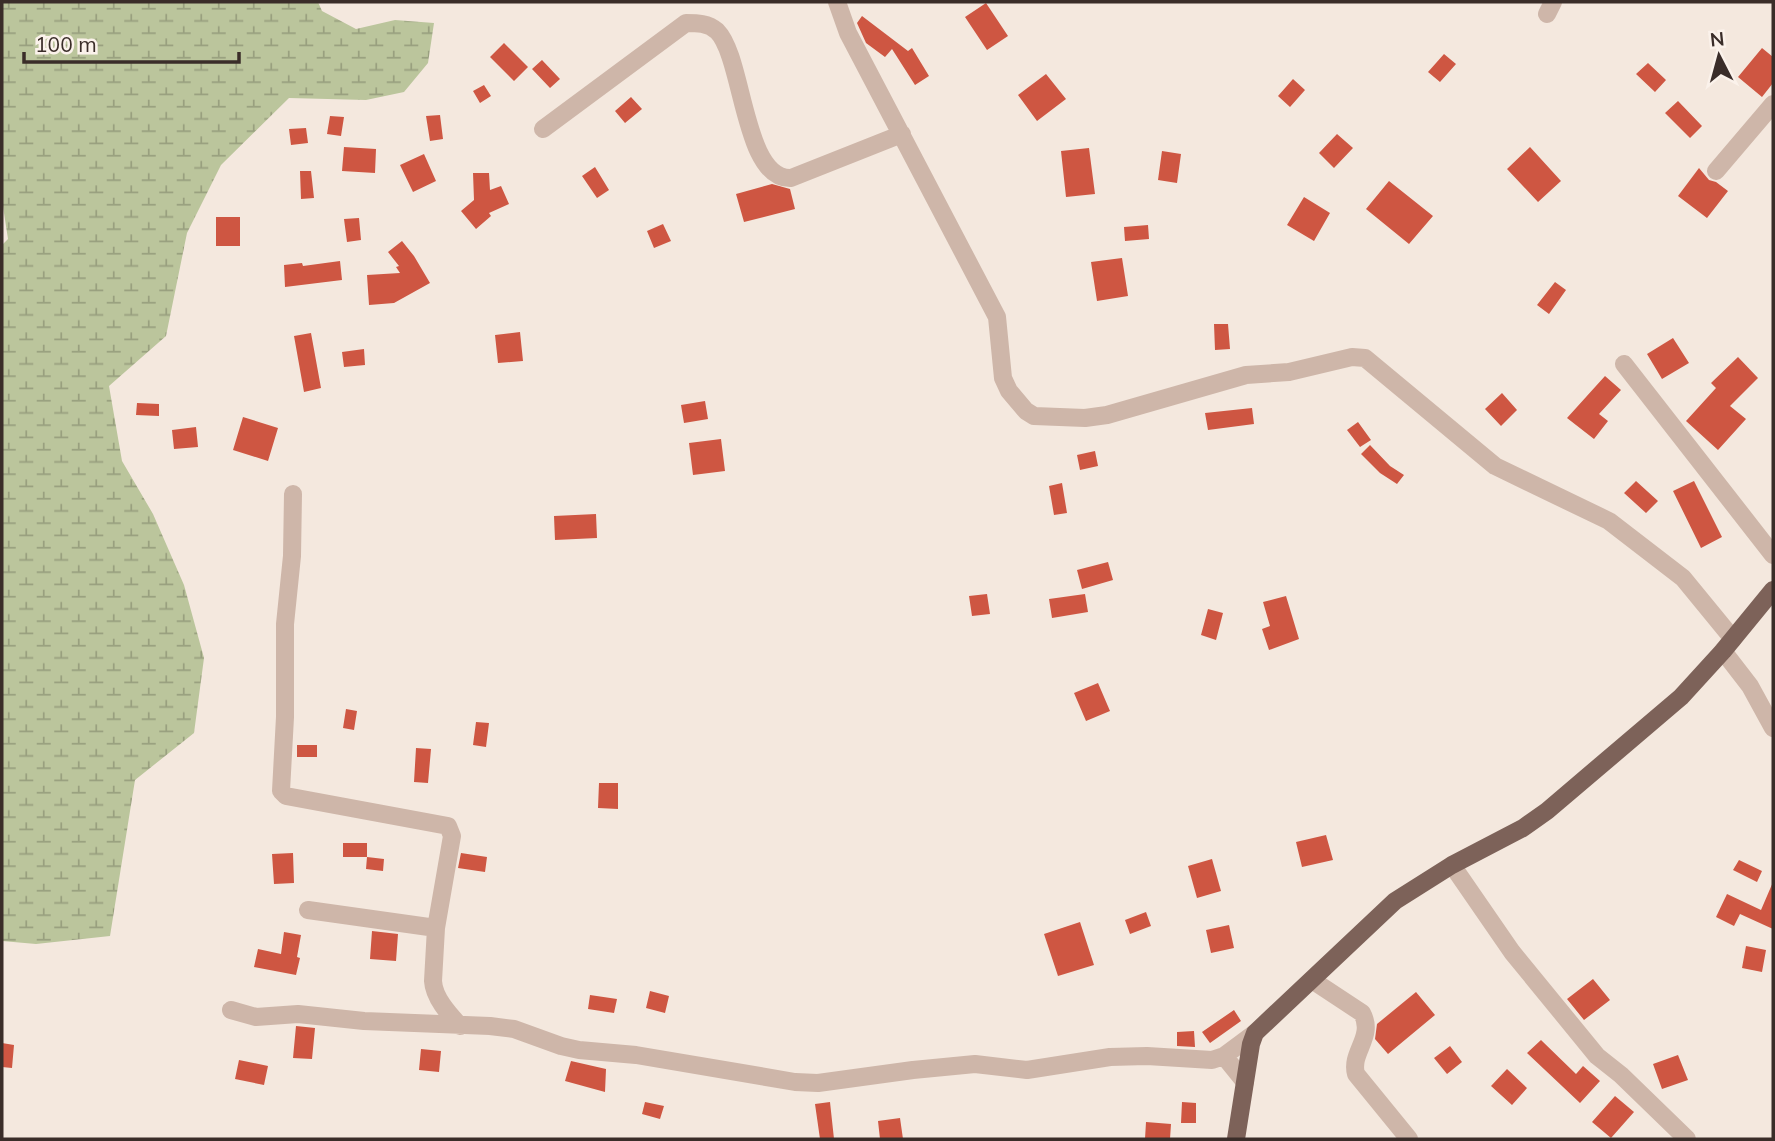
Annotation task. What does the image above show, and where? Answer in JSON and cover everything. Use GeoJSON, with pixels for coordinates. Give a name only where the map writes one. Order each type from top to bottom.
{"type":"FeatureCollection","features":[{"type":"Feature","properties":{"kind":"main road"},"geometry":{"type":"LineString","coordinates":[[1236,1139],[1255,1033],[1385,909],[1452,864],[1522,828],[1547,811],[1681,697],[1773,590]]}},
{"type":"Feature","properties":{"kind":"street"},"geometry":{"type":"LineString","coordinates":[[837,2],[848,33],[997,317],[1006,385],[1026,411],[1034,416],[1085,418],[1107,415],[1246,376],[1290,372],[1352,357],[1366,358],[1495,466],[1609,521],[1683,578],[1728,645],[1773,728]]}},
{"type":"Feature","properties":{"kind":"street"},"geometry":{"type":"LineString","coordinates":[[543,129],[686,23],[703,23],[717,32],[728,53],[750,129],[762,159],[774,174],[781,178],[791,178],[902,134]]}},
{"type":"Feature","properties":{"kind":"street"},"geometry":{"type":"LineString","coordinates":[[1716,171],[1773,104]]}},
{"type":"Feature","properties":{"kind":"street"},"geometry":{"type":"LineString","coordinates":[[1624,364],[1773,555]]}},
{"type":"Feature","properties":{"kind":"street"},"geometry":{"type":"LineString","coordinates":[[293,494],[292,556],[285,624],[285,717],[281,791],[286,796],[297,799],[448,826],[452,836],[436,928],[433,989],[460,1026]]}},
{"type":"Feature","properties":{"kind":"street"},"geometry":{"type":"LineString","coordinates":[[1452,864],[1512,951],[1597,1056],[1621,1075],[1687,1139]]}},
{"type":"Feature","properties":{"kind":"street"},"geometry":{"type":"LineString","coordinates":[[308,910],[436,928]]}},
{"type":"Feature","properties":{"kind":"street"},"geometry":{"type":"LineString","coordinates":[[1312,980],[1362,1013],[1367,1031],[1356,1060],[1356,1074],[1409,1139]]}},
{"type":"Feature","properties":{"kind":"street"},"geometry":{"type":"LineString","coordinates":[[231,1010],[256,1017],[298,1014],[364,1021],[514,1029],[579,1050],[636,1055],[794,1082],[818,1083],[975,1064],[1027,1070],[1110,1057],[1147,1056],[1202,1061],[1224,1056],[1255,1033]]}},
{"type":"Feature","properties":{"kind":"street"},"geometry":{"type":"LineString","coordinates":[[1224,1056],[1245,1082]]}},
{"type":"Feature","properties":{"kind":"green space"},"geometry":{"type":"Polygon","coordinates":[[[2,2],[318,2],[322,11],[356,29],[395,20],[434,23],[428,63],[404,92],[366,100],[289,98],[221,165],[187,233],[166,336],[109,386],[122,461],[153,514],[184,585],[204,658],[194,733],[135,780],[110,936],[36,944],[2,941],[2,245],[8,239],[2,200],[2,2]]]}},
{"type":"Feature","properties":{"kind":"building"},"geometry":{"type":"Polygon","coordinates":[[[986,3],[1008,36],[987,50],[965,17],[986,3]]]}},
{"type":"Feature","properties":{"kind":"building"},"geometry":{"type":"Polygon","coordinates":[[[862,16],[908,51],[912,48],[929,76],[915,85],[892,49],[885,57],[866,43],[857,23],[862,16]]]}},
{"type":"Feature","properties":{"kind":"building"},"geometry":{"type":"Polygon","coordinates":[[[504,43],[528,67],[514,81],[490,57],[504,43]]]}},
{"type":"Feature","properties":{"kind":"building"},"geometry":{"type":"Polygon","coordinates":[[[1762,48],[1773,57],[1773,83],[1762,97],[1738,77],[1762,48]]]}},
{"type":"Feature","properties":{"kind":"building"},"geometry":{"type":"Polygon","coordinates":[[[1444,54],[1456,64],[1440,82],[1428,72],[1444,54]]]}},
{"type":"Feature","properties":{"kind":"building"},"geometry":{"type":"Polygon","coordinates":[[[542,60],[560,79],[550,88],[532,69],[542,60]]]}},
{"type":"Feature","properties":{"kind":"building"},"geometry":{"type":"Polygon","coordinates":[[[1648,63],[1666,80],[1655,92],[1636,74],[1648,63]]]}},
{"type":"Feature","properties":{"kind":"building"},"geometry":{"type":"Polygon","coordinates":[[[1046,74],[1066,99],[1037,121],[1018,95],[1046,74]]]}},
{"type":"Feature","properties":{"kind":"building"},"geometry":{"type":"Polygon","coordinates":[[[1293,79],[1305,90],[1290,107],[1278,96],[1293,79]]]}},
{"type":"Feature","properties":{"kind":"building"},"geometry":{"type":"Polygon","coordinates":[[[484,85],[491,96],[480,103],[473,91],[484,85]]]}},
{"type":"Feature","properties":{"kind":"building"},"geometry":{"type":"Polygon","coordinates":[[[631,97],[642,109],[625,123],[615,111],[631,97]]]}},
{"type":"Feature","properties":{"kind":"building"},"geometry":{"type":"Polygon","coordinates":[[[1678,101],[1702,126],[1690,138],[1665,113],[1678,101]]]}},
{"type":"Feature","properties":{"kind":"building"},"geometry":{"type":"Polygon","coordinates":[[[440,115],[443,139],[430,141],[426,116],[440,115]]]}},
{"type":"Feature","properties":{"kind":"building"},"geometry":{"type":"Polygon","coordinates":[[[330,116],[344,117],[341,136],[327,134],[330,116]]]}},
{"type":"Feature","properties":{"kind":"building"},"geometry":{"type":"Polygon","coordinates":[[[306,128],[308,143],[291,145],[289,129],[306,128]]]}},
{"type":"Feature","properties":{"kind":"building"},"geometry":{"type":"Polygon","coordinates":[[[1337,134],[1353,148],[1334,168],[1319,153],[1337,134]]]}},
{"type":"Feature","properties":{"kind":"building"},"geometry":{"type":"Polygon","coordinates":[[[344,147],[376,149],[375,173],[342,171],[344,147]]]}},
{"type":"Feature","properties":{"kind":"building"},"geometry":{"type":"Polygon","coordinates":[[[1530,147],[1561,181],[1538,202],[1507,169],[1530,147]]]}},
{"type":"Feature","properties":{"kind":"building"},"geometry":{"type":"Polygon","coordinates":[[[1089,148],[1095,194],[1066,197],[1061,151],[1089,148]]]}},
{"type":"Feature","properties":{"kind":"building"},"geometry":{"type":"Polygon","coordinates":[[[1162,151],[1181,154],[1177,183],[1158,180],[1162,151]]]}},
{"type":"Feature","properties":{"kind":"building"},"geometry":{"type":"Polygon","coordinates":[[[424,154],[436,181],[413,192],[400,165],[424,154]]]}},
{"type":"Feature","properties":{"kind":"building"},"geometry":{"type":"Polygon","coordinates":[[[595,167],[609,190],[597,198],[582,176],[595,167]]]}},
{"type":"Feature","properties":{"kind":"building"},"geometry":{"type":"Polygon","coordinates":[[[1699,168],[1709,180],[1728,191],[1707,218],[1678,196],[1699,168]]]}},
{"type":"Feature","properties":{"kind":"building"},"geometry":{"type":"Polygon","coordinates":[[[300,171],[311,171],[314,198],[301,199],[300,171]]]}},
{"type":"Feature","properties":{"kind":"building"},"geometry":{"type":"Polygon","coordinates":[[[473,173],[489,173],[490,190],[501,186],[509,204],[489,213],[491,216],[476,229],[461,211],[474,200],[473,173]]]}},
{"type":"Feature","properties":{"kind":"building"},"geometry":{"type":"Polygon","coordinates":[[[1389,181],[1433,216],[1409,244],[1366,209],[1389,181]]]}},
{"type":"Feature","properties":{"kind":"building"},"geometry":{"type":"Polygon","coordinates":[[[772,184],[790,189],[795,209],[744,222],[736,194],[772,184]]]}},
{"type":"Feature","properties":{"kind":"building"},"geometry":{"type":"Polygon","coordinates":[[[1304,197],[1330,213],[1314,241],[1287,225],[1304,197]]]}},
{"type":"Feature","properties":{"kind":"building"},"geometry":{"type":"Polygon","coordinates":[[[216,217],[240,217],[240,246],[216,246],[216,217]]]}},
{"type":"Feature","properties":{"kind":"building"},"geometry":{"type":"Polygon","coordinates":[[[359,218],[361,240],[347,242],[344,219],[359,218]]]}},
{"type":"Feature","properties":{"kind":"building"},"geometry":{"type":"Polygon","coordinates":[[[663,224],[671,241],[654,248],[647,231],[663,224]]]}},
{"type":"Feature","properties":{"kind":"building"},"geometry":{"type":"Polygon","coordinates":[[[1148,225],[1149,239],[1125,241],[1124,227],[1148,225]]]}},
{"type":"Feature","properties":{"kind":"building"},"geometry":{"type":"Polygon","coordinates":[[[402,241],[430,283],[394,303],[369,305],[367,275],[400,273],[396,267],[399,266],[388,252],[402,241]]]}},
{"type":"Feature","properties":{"kind":"building"},"geometry":{"type":"Polygon","coordinates":[[[1122,258],[1128,296],[1097,301],[1091,262],[1122,258]]]}},
{"type":"Feature","properties":{"kind":"building"},"geometry":{"type":"Polygon","coordinates":[[[340,261],[342,280],[285,287],[284,265],[302,263],[303,266],[340,261]]]}},
{"type":"Feature","properties":{"kind":"building"},"geometry":{"type":"Polygon","coordinates":[[[1555,282],[1566,290],[1549,314],[1537,305],[1555,282]]]}},
{"type":"Feature","properties":{"kind":"building"},"geometry":{"type":"Polygon","coordinates":[[[1214,324],[1228,324],[1230,349],[1215,350],[1214,324]]]}},
{"type":"Feature","properties":{"kind":"building"},"geometry":{"type":"Polygon","coordinates":[[[520,332],[523,361],[498,363],[495,335],[520,332]]]}},
{"type":"Feature","properties":{"kind":"building"},"geometry":{"type":"Polygon","coordinates":[[[311,333],[321,388],[304,392],[294,336],[311,333]]]}},
{"type":"Feature","properties":{"kind":"building"},"geometry":{"type":"Polygon","coordinates":[[[1673,338],[1689,363],[1662,379],[1647,354],[1673,338]]]}},
{"type":"Feature","properties":{"kind":"building"},"geometry":{"type":"Polygon","coordinates":[[[364,349],[365,365],[344,367],[342,352],[364,349]]]}},
{"type":"Feature","properties":{"kind":"building"},"geometry":{"type":"Polygon","coordinates":[[[1738,357],[1758,378],[1730,406],[1746,419],[1718,450],[1686,421],[1716,388],[1711,383],[1738,357]]]}},
{"type":"Feature","properties":{"kind":"building"},"geometry":{"type":"Polygon","coordinates":[[[1605,376],[1621,390],[1599,414],[1608,421],[1594,439],[1567,418],[1605,376]]]}},
{"type":"Feature","properties":{"kind":"building"},"geometry":{"type":"Polygon","coordinates":[[[1502,393],[1517,410],[1501,426],[1485,409],[1502,393]]]}},
{"type":"Feature","properties":{"kind":"building"},"geometry":{"type":"Polygon","coordinates":[[[705,401],[708,419],[684,423],[681,405],[705,401]]]}},
{"type":"Feature","properties":{"kind":"building"},"geometry":{"type":"Polygon","coordinates":[[[137,403],[159,404],[159,416],[136,415],[137,403]]]}},
{"type":"Feature","properties":{"kind":"building"},"geometry":{"type":"Polygon","coordinates":[[[1252,408],[1254,424],[1208,430],[1205,413],[1252,408]]]}},
{"type":"Feature","properties":{"kind":"building"},"geometry":{"type":"Polygon","coordinates":[[[243,417],[278,428],[268,461],[233,450],[243,417]]]}},
{"type":"Feature","properties":{"kind":"building"},"geometry":{"type":"Polygon","coordinates":[[[1358,422],[1371,440],[1360,447],[1347,430],[1358,422]]]}},
{"type":"Feature","properties":{"kind":"building"},"geometry":{"type":"Polygon","coordinates":[[[196,427],[198,447],[174,449],[172,430],[196,427]]]}},
{"type":"Feature","properties":{"kind":"building"},"geometry":{"type":"Polygon","coordinates":[[[721,439],[725,471],[693,475],[689,443],[721,439]]]}},
{"type":"Feature","properties":{"kind":"building"},"geometry":{"type":"Polygon","coordinates":[[[1370,445],[1390,466],[1404,475],[1397,484],[1380,473],[1361,454],[1370,445]]]}},
{"type":"Feature","properties":{"kind":"building"},"geometry":{"type":"Polygon","coordinates":[[[1095,451],[1098,466],[1080,470],[1077,455],[1095,451]]]}},
{"type":"Feature","properties":{"kind":"building"},"geometry":{"type":"Polygon","coordinates":[[[1636,481],[1658,501],[1646,513],[1624,493],[1636,481]]]}},
{"type":"Feature","properties":{"kind":"building"},"geometry":{"type":"Polygon","coordinates":[[[1694,481],[1722,537],[1701,548],[1673,491],[1694,481]]]}},
{"type":"Feature","properties":{"kind":"building"},"geometry":{"type":"Polygon","coordinates":[[[1062,483],[1067,513],[1054,515],[1049,486],[1062,483]]]}},
{"type":"Feature","properties":{"kind":"building"},"geometry":{"type":"Polygon","coordinates":[[[596,514],[597,538],[555,540],[554,516],[596,514]]]}},
{"type":"Feature","properties":{"kind":"building"},"geometry":{"type":"Polygon","coordinates":[[[1108,562],[1113,580],[1082,589],[1077,570],[1108,562]]]}},
{"type":"Feature","properties":{"kind":"building"},"geometry":{"type":"Polygon","coordinates":[[[987,594],[990,614],[972,616],[969,596],[987,594]]]}},
{"type":"Feature","properties":{"kind":"building"},"geometry":{"type":"Polygon","coordinates":[[[1085,594],[1088,612],[1052,618],[1049,599],[1085,594]]]}},
{"type":"Feature","properties":{"kind":"building"},"geometry":{"type":"Polygon","coordinates":[[[1286,596],[1299,639],[1269,650],[1262,629],[1270,626],[1263,602],[1286,596]]]}},
{"type":"Feature","properties":{"kind":"building"},"geometry":{"type":"Polygon","coordinates":[[[1208,609],[1223,613],[1216,640],[1201,635],[1208,609]]]}},
{"type":"Feature","properties":{"kind":"building"},"geometry":{"type":"Polygon","coordinates":[[[1098,683],[1110,711],[1086,721],[1074,693],[1098,683]]]}},
{"type":"Feature","properties":{"kind":"building"},"geometry":{"type":"Polygon","coordinates":[[[346,709],[357,711],[354,730],[343,728],[346,709]]]}},
{"type":"Feature","properties":{"kind":"building"},"geometry":{"type":"Polygon","coordinates":[[[476,722],[489,723],[486,747],[473,745],[476,722]]]}},
{"type":"Feature","properties":{"kind":"building"},"geometry":{"type":"Polygon","coordinates":[[[297,745],[317,745],[317,757],[297,757],[297,745]]]}},
{"type":"Feature","properties":{"kind":"building"},"geometry":{"type":"Polygon","coordinates":[[[416,748],[431,749],[428,783],[414,782],[416,748]]]}},
{"type":"Feature","properties":{"kind":"building"},"geometry":{"type":"Polygon","coordinates":[[[599,783],[618,783],[618,809],[598,808],[599,783]]]}},
{"type":"Feature","properties":{"kind":"building"},"geometry":{"type":"Polygon","coordinates":[[[1326,835],[1333,860],[1302,867],[1296,842],[1326,835]]]}},
{"type":"Feature","properties":{"kind":"building"},"geometry":{"type":"Polygon","coordinates":[[[343,843],[367,843],[367,857],[343,857],[343,843]]]}},
{"type":"Feature","properties":{"kind":"building"},"geometry":{"type":"Polygon","coordinates":[[[293,853],[294,883],[274,884],[272,854],[293,853]]]}},
{"type":"Feature","properties":{"kind":"building"},"geometry":{"type":"Polygon","coordinates":[[[461,853],[487,857],[485,872],[458,868],[461,853]]]}},
{"type":"Feature","properties":{"kind":"building"},"geometry":{"type":"Polygon","coordinates":[[[367,857],[384,859],[383,871],[366,869],[367,857]]]}},
{"type":"Feature","properties":{"kind":"building"},"geometry":{"type":"Polygon","coordinates":[[[1212,859],[1221,891],[1197,898],[1188,866],[1212,859]]]}},
{"type":"Feature","properties":{"kind":"building"},"geometry":{"type":"Polygon","coordinates":[[[1739,860],[1762,871],[1757,882],[1733,870],[1739,860]]]}},
{"type":"Feature","properties":{"kind":"building"},"geometry":{"type":"Polygon","coordinates":[[[1773,882],[1773,929],[1740,914],[1734,926],[1716,917],[1727,894],[1761,910],[1773,882]]]}},
{"type":"Feature","properties":{"kind":"building"},"geometry":{"type":"Polygon","coordinates":[[[1146,912],[1151,926],[1130,934],[1125,920],[1146,912]]]}},
{"type":"Feature","properties":{"kind":"building"},"geometry":{"type":"Polygon","coordinates":[[[1080,922],[1094,965],[1058,976],[1044,934],[1080,922]]]}},
{"type":"Feature","properties":{"kind":"building"},"geometry":{"type":"Polygon","coordinates":[[[1229,925],[1234,948],[1211,953],[1206,930],[1229,925]]]}},
{"type":"Feature","properties":{"kind":"building"},"geometry":{"type":"Polygon","coordinates":[[[372,931],[398,934],[396,961],[370,959],[372,931]]]}},
{"type":"Feature","properties":{"kind":"building"},"geometry":{"type":"Polygon","coordinates":[[[284,932],[301,935],[296,975],[254,967],[258,949],[281,954],[284,932]]]}},
{"type":"Feature","properties":{"kind":"building"},"geometry":{"type":"Polygon","coordinates":[[[1746,946],[1766,950],[1762,972],[1742,968],[1746,946]]]}},
{"type":"Feature","properties":{"kind":"building"},"geometry":{"type":"Polygon","coordinates":[[[1593,979],[1610,1000],[1584,1020],[1567,999],[1593,979]]]}},
{"type":"Feature","properties":{"kind":"building"},"geometry":{"type":"Polygon","coordinates":[[[650,991],[669,996],[665,1013],[646,1008],[650,991]]]}},
{"type":"Feature","properties":{"kind":"building"},"geometry":{"type":"Polygon","coordinates":[[[1416,992],[1435,1015],[1388,1054],[1375,1039],[1377,1024],[1416,992]]]}},
{"type":"Feature","properties":{"kind":"building"},"geometry":{"type":"Polygon","coordinates":[[[590,995],[617,999],[614,1013],[588,1009],[590,995]]]}},
{"type":"Feature","properties":{"kind":"building"},"geometry":{"type":"Polygon","coordinates":[[[1234,1010],[1241,1021],[1210,1043],[1202,1032],[1234,1010]]]}},
{"type":"Feature","properties":{"kind":"building"},"geometry":{"type":"Polygon","coordinates":[[[296,1026],[315,1028],[312,1059],[293,1058],[296,1026]]]}},
{"type":"Feature","properties":{"kind":"building"},"geometry":{"type":"Polygon","coordinates":[[[1194,1031],[1195,1047],[1177,1046],[1177,1032],[1194,1031]]]}},
{"type":"Feature","properties":{"kind":"building"},"geometry":{"type":"Polygon","coordinates":[[[1541,1040],[1576,1074],[1583,1066],[1600,1081],[1580,1103],[1527,1053],[1541,1040]]]}},
{"type":"Feature","properties":{"kind":"building"},"geometry":{"type":"Polygon","coordinates":[[[2,1043],[14,1045],[12,1068],[2,1067],[2,1043]]]}},
{"type":"Feature","properties":{"kind":"building"},"geometry":{"type":"Polygon","coordinates":[[[1450,1046],[1462,1062],[1447,1074],[1434,1058],[1450,1046]]]}},
{"type":"Feature","properties":{"kind":"building"},"geometry":{"type":"Polygon","coordinates":[[[421,1049],[441,1051],[439,1072],[419,1070],[421,1049]]]}},
{"type":"Feature","properties":{"kind":"building"},"geometry":{"type":"Polygon","coordinates":[[[1678,1055],[1688,1080],[1662,1089],[1653,1064],[1678,1055]]]}},
{"type":"Feature","properties":{"kind":"building"},"geometry":{"type":"Polygon","coordinates":[[[239,1060],[268,1066],[264,1085],[235,1079],[239,1060]]]}},
{"type":"Feature","properties":{"kind":"building"},"geometry":{"type":"Polygon","coordinates":[[[571,1061],[606,1069],[605,1092],[565,1081],[571,1061]]]}},
{"type":"Feature","properties":{"kind":"building"},"geometry":{"type":"Polygon","coordinates":[[[1507,1069],[1527,1088],[1512,1105],[1491,1086],[1507,1069]]]}},
{"type":"Feature","properties":{"kind":"building"},"geometry":{"type":"Polygon","coordinates":[[[1615,1096],[1634,1112],[1611,1138],[1592,1122],[1615,1096]]]}},
{"type":"Feature","properties":{"kind":"building"},"geometry":{"type":"Polygon","coordinates":[[[645,1102],[664,1106],[660,1119],[642,1114],[645,1102]]]}},
{"type":"Feature","properties":{"kind":"building"},"geometry":{"type":"Polygon","coordinates":[[[830,1102],[834,1139],[820,1139],[815,1104],[830,1102]]]}},
{"type":"Feature","properties":{"kind":"building"},"geometry":{"type":"Polygon","coordinates":[[[1182,1102],[1196,1103],[1196,1123],[1181,1123],[1182,1102]]]}},
{"type":"Feature","properties":{"kind":"building"},"geometry":{"type":"Polygon","coordinates":[[[900,1118],[903,1139],[880,1139],[878,1121],[900,1118]]]}},
{"type":"Feature","properties":{"kind":"building"},"geometry":{"type":"Polygon","coordinates":[[[1146,1122],[1171,1124],[1170,1139],[1145,1139],[1146,1122]]]}}]}
